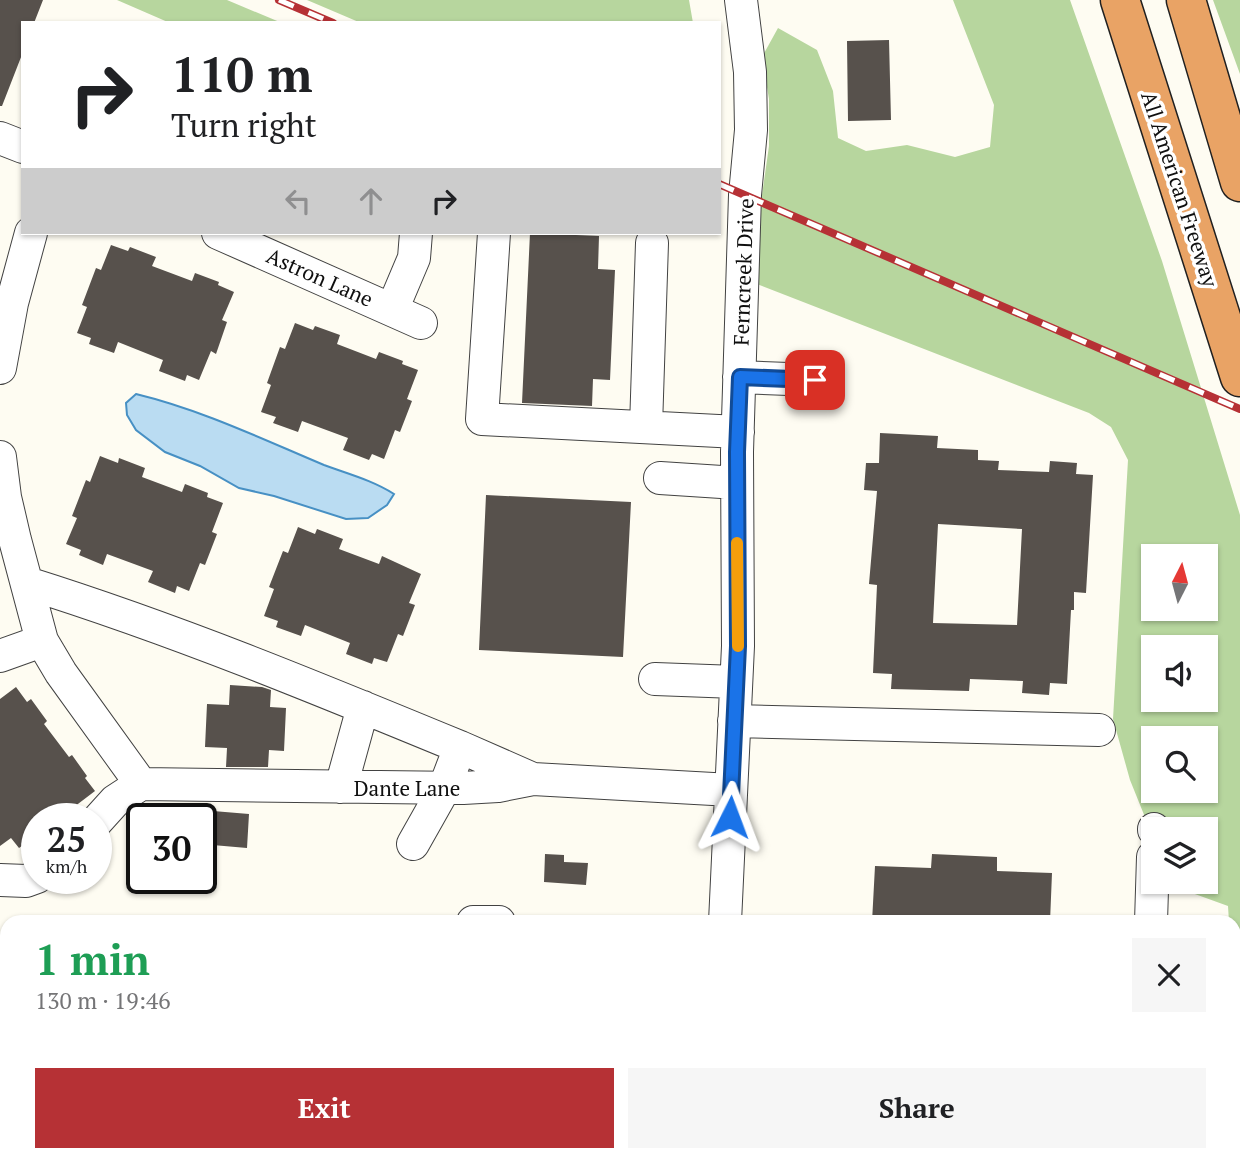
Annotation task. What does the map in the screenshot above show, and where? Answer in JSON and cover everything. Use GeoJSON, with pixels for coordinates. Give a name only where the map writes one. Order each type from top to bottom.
{"type":"FeatureCollection","features":[{"type":"Feature","properties":{"kind":"highway","name":"All American Freeway"},"geometry":{"type":"LineString","coordinates":[[1119,0],[1240,377]]}},
{"type":"Feature","properties":{"kind":"highway"},"geometry":{"type":"LineString","coordinates":[[1186,0],[1240,182]]}},
{"type":"Feature","properties":{"kind":"street","name":"Ferncreek Drive"},"geometry":{"type":"LineString","coordinates":[[725,915],[736,682],[737,483],[745,195],[751,130],[750,72],[741,0]]}},
{"type":"Feature","properties":{"kind":"street"},"geometry":{"type":"LineString","coordinates":[[0,138],[21,146]]}},
{"type":"Feature","properties":{"kind":"street"},"geometry":{"type":"LineString","coordinates":[[0,368],[12,303],[30,235]]}},
{"type":"Feature","properties":{"kind":"street","name":"Astron Lane"},"geometry":{"type":"LineString","coordinates":[[223,235],[421,323]]}},
{"type":"Feature","properties":{"kind":"street"},"geometry":{"type":"LineString","coordinates":[[392,310],[414,258],[416,235]]}},
{"type":"Feature","properties":{"kind":"street"},"geometry":{"type":"LineString","coordinates":[[494,235],[482,419],[738,432]]}},
{"type":"Feature","properties":{"kind":"street"},"geometry":{"type":"LineString","coordinates":[[646,427],[652,243]]}},
{"type":"Feature","properties":{"kind":"street"},"geometry":{"type":"LineString","coordinates":[[740,377],[815,380]]}},
{"type":"Feature","properties":{"kind":"street"},"geometry":{"type":"LineString","coordinates":[[0,457],[10,519],[42,641],[61,673],[141,784],[112,804]]}},
{"type":"Feature","properties":{"kind":"street"},"geometry":{"type":"LineString","coordinates":[[660,478],[737,483]]}},
{"type":"Feature","properties":{"kind":"street"},"geometry":{"type":"LineString","coordinates":[[27,583],[187,638],[363,707],[533,779]]}},
{"type":"Feature","properties":{"kind":"street"},"geometry":{"type":"LineString","coordinates":[[0,656],[42,641]]}},
{"type":"Feature","properties":{"kind":"street"},"geometry":{"type":"LineString","coordinates":[[655,679],[736,682]]}},
{"type":"Feature","properties":{"kind":"street"},"geometry":{"type":"LineString","coordinates":[[341,787],[363,707]]}},
{"type":"Feature","properties":{"kind":"street"},"geometry":{"type":"LineString","coordinates":[[734,721],[1099,730]]}},
{"type":"Feature","properties":{"kind":"street"},"geometry":{"type":"LineString","coordinates":[[413,844],[444,789],[460,747]]}},
{"type":"Feature","properties":{"kind":"street","name":"Dante Lane"},"geometry":{"type":"LineString","coordinates":[[141,784],[444,789],[487,788],[533,779],[731,790]]}},
{"type":"Feature","properties":{"kind":"street"},"geometry":{"type":"LineString","coordinates":[[0,880],[21,881]]}},
{"type":"Feature","properties":{"kind":"street"},"geometry":{"type":"LineString","coordinates":[[1151,915],[1152,894]]}},
{"type":"Feature","properties":{"kind":"green space"},"geometry":{"type":"Polygon","coordinates":[[[117,0],[227,0],[277,21],[165,21],[117,0]]]}},
{"type":"Feature","properties":{"kind":"green space"},"geometry":{"type":"Polygon","coordinates":[[[307,0],[689,0],[693,21],[356,21],[307,0]]]}},
{"type":"Feature","properties":{"kind":"green space"},"geometry":{"type":"Polygon","coordinates":[[[953,0],[1070,0],[1162,261],[1240,515],[1240,915],[1229,915],[1228,906],[1195,894],[1218,894],[1218,817],[1145,817],[1130,780],[1113,719],[1128,460],[1111,427],[1089,413],[757,284],[761,202],[769,146],[769,99],[762,57],[778,28],[817,50],[833,91],[838,138],[866,151],[907,145],[955,157],[990,147],[994,105],[953,0]]]}},
{"type":"Feature","properties":{"kind":"green space"},"geometry":{"type":"Polygon","coordinates":[[[1213,0],[1240,0],[1240,74],[1213,0]]]}},
{"type":"Feature","properties":{"kind":"water"},"geometry":{"type":"Polygon","coordinates":[[[136,394],[255,435],[369,481],[394,494],[387,505],[368,518],[346,519],[239,488],[200,466],[165,452],[136,430],[127,415],[126,403],[136,394]]]}},
{"type":"Feature","properties":{"kind":"building"},"geometry":{"type":"Polygon","coordinates":[[[0,0],[43,0],[35,21],[21,21],[21,57],[0,106],[0,0]]]}},
{"type":"Feature","properties":{"kind":"building"},"geometry":{"type":"Polygon","coordinates":[[[889,40],[891,120],[848,121],[847,41],[889,40]]]}},
{"type":"Feature","properties":{"kind":"building"},"geometry":{"type":"Polygon","coordinates":[[[530,235],[599,236],[598,269],[615,270],[610,380],[593,379],[592,406],[522,403],[530,235]]]}},
{"type":"Feature","properties":{"kind":"building"},"geometry":{"type":"Polygon","coordinates":[[[111,245],[128,251],[130,247],[156,257],[152,266],[192,281],[195,273],[219,282],[218,285],[234,292],[222,320],[227,322],[216,354],[211,351],[199,380],[187,375],[185,381],[159,371],[163,360],[118,342],[114,353],[89,344],[91,338],[77,333],[87,307],[82,305],[96,268],[101,270],[111,245]]]}},
{"type":"Feature","properties":{"kind":"building"},"geometry":{"type":"Polygon","coordinates":[[[295,323],[313,330],[315,326],[340,335],[337,344],[376,359],[379,352],[418,370],[407,399],[412,401],[400,432],[395,430],[384,459],[372,454],[369,460],[343,450],[348,438],[302,421],[298,432],[273,423],[276,417],[261,412],[271,385],[267,383],[280,347],[285,349],[295,323]]]}},
{"type":"Feature","properties":{"kind":"building"},"geometry":{"type":"Polygon","coordinates":[[[880,433],[938,436],[937,448],[978,450],[978,460],[999,461],[998,470],[1049,472],[1050,461],[1077,463],[1076,474],[1093,475],[1086,593],[1074,592],[1067,684],[1050,683],[1049,695],[1022,693],[1023,681],[970,679],[969,691],[891,689],[892,674],[873,673],[877,585],[869,584],[877,491],[864,490],[866,463],[879,463],[880,433]],[[938,524],[933,623],[1017,625],[1022,529],[938,524]]]}},
{"type":"Feature","properties":{"kind":"building"},"geometry":{"type":"Polygon","coordinates":[[[100,456],[118,463],[119,458],[145,468],[142,477],[182,492],[185,484],[208,493],[207,497],[223,503],[212,532],[217,534],[205,565],[200,563],[189,591],[177,586],[175,593],[148,582],[153,571],[107,554],[103,565],[79,555],[81,550],[66,544],[77,518],[72,516],[86,480],[90,482],[100,456]]]}},
{"type":"Feature","properties":{"kind":"building"},"geometry":{"type":"Polygon","coordinates":[[[486,495],[631,502],[623,657],[479,650],[486,495]]]}},
{"type":"Feature","properties":{"kind":"building"},"geometry":{"type":"Polygon","coordinates":[[[298,527],[315,534],[317,529],[343,539],[339,549],[379,564],[382,556],[421,574],[409,603],[415,605],[403,636],[398,634],[387,662],[374,658],[372,664],[346,654],[350,643],[305,625],[301,636],[276,627],[278,621],[264,616],[274,589],[269,587],[283,551],[288,553],[298,527]]]}},
{"type":"Feature","properties":{"kind":"building"},"geometry":{"type":"Polygon","coordinates":[[[230,685],[271,690],[270,707],[286,708],[284,751],[269,750],[268,767],[226,767],[227,748],[205,747],[207,704],[229,705],[230,685]]]}},
{"type":"Feature","properties":{"kind":"building"},"geometry":{"type":"Polygon","coordinates":[[[16,687],[27,702],[31,699],[47,721],[44,724],[69,757],[72,755],[95,791],[79,803],[21,803],[19,848],[11,838],[0,846],[0,699],[16,687]]]}},
{"type":"Feature","properties":{"kind":"building"},"geometry":{"type":"Polygon","coordinates":[[[217,811],[249,814],[247,848],[217,845],[217,811]]]}},
{"type":"Feature","properties":{"kind":"building"},"geometry":{"type":"Polygon","coordinates":[[[545,854],[564,855],[564,862],[588,863],[586,885],[544,882],[545,854]]]}},
{"type":"Feature","properties":{"kind":"building"},"geometry":{"type":"Polygon","coordinates":[[[932,854],[997,857],[997,871],[1052,873],[1050,915],[872,915],[875,866],[931,868],[932,854]]]}},
{"type":"Feature","properties":{"kind":"railway"},"geometry":{"type":"LineString","coordinates":[[279,0],[328,21]]}},
{"type":"Feature","properties":{"kind":"railway"},"geometry":{"type":"LineString","coordinates":[[721,185],[1240,409]]}},
{"type":"Feature","properties":{"kind":"slow traffic"},"geometry":{"type":"LineString","coordinates":[[737,543],[738,646]]}},
{"type":"Feature","properties":{"kind":"route"},"geometry":{"type":"LineString","coordinates":[[730,817],[738,646],[737,452],[740,377],[815,380]]}}]}
